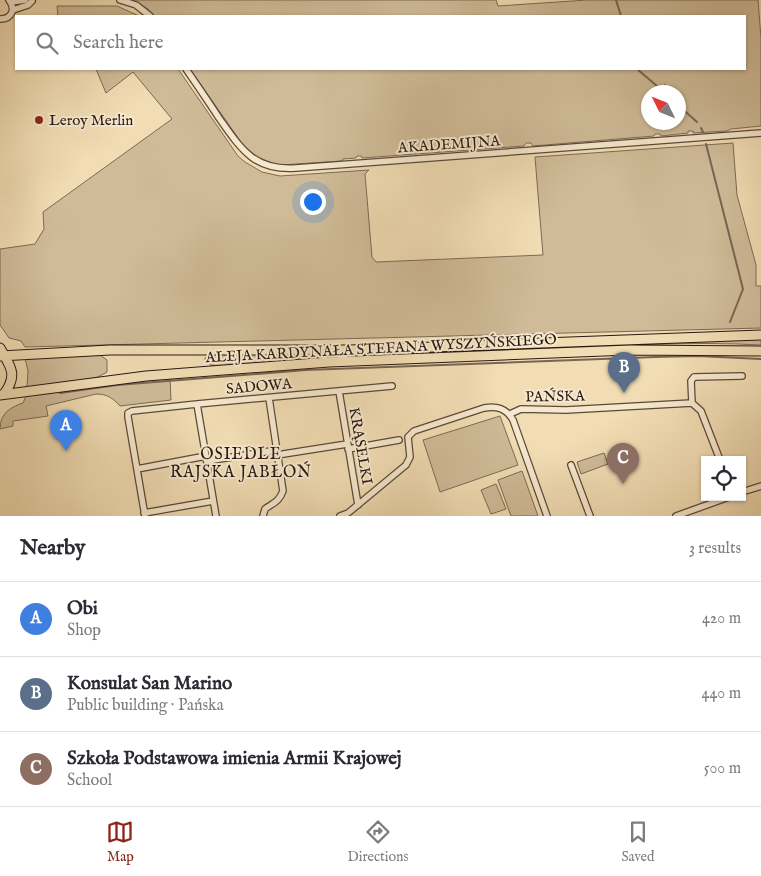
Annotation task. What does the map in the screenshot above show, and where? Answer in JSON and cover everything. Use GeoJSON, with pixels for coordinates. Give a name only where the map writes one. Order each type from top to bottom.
{"type":"FeatureCollection","features":[{"type":"Feature","properties":{"kind":"main road","name":"ALEJA KARDYNAŁA STEFANA WYSZYŃSKIEGO"},"geometry":{"type":"LineString","coordinates":[[1,353],[110,350],[350,350],[761,334]]}},
{"type":"Feature","properties":{"kind":"main road","name":"ALEJA KARDYNAŁA STEFANA WYSZYŃSKIEGO"},"geometry":{"type":"LineString","coordinates":[[2,394],[146,376],[329,362],[630,350],[761,351]]}},
{"type":"Feature","properties":{"kind":"main road"},"geometry":{"type":"LineString","coordinates":[[1,353],[10,366],[12,378],[10,385],[2,394]]}},
{"type":"Feature","properties":{"kind":"street"},"geometry":{"type":"LineString","coordinates":[[13,10],[10,1],[31,0]]}},
{"type":"Feature","properties":{"kind":"street"},"geometry":{"type":"LineString","coordinates":[[0,19],[9,17],[13,10],[28,5],[31,0]]}},
{"type":"Feature","properties":{"kind":"street"},"geometry":{"type":"LineString","coordinates":[[120,0],[136,6],[149,15]]}},
{"type":"Feature","properties":{"kind":"street","name":"AKADEMIJNA"},"geometry":{"type":"LineString","coordinates":[[187,70],[243,151],[259,162],[276,168],[761,133]]}},
{"type":"Feature","properties":{"kind":"street"},"geometry":{"type":"LineString","coordinates":[[718,456],[702,413],[697,405],[692,403],[691,381],[694,377],[742,376]]}},
{"type":"Feature","properties":{"kind":"street","name":"SADOWA"},"geometry":{"type":"LineString","coordinates":[[137,469],[128,417],[128,413],[132,411],[392,386]]}},
{"type":"Feature","properties":{"kind":"street","name":"KRĄSELKI"},"geometry":{"type":"LineString","coordinates":[[339,391],[358,505]]}},
{"type":"Feature","properties":{"kind":"street"},"geometry":{"type":"LineString","coordinates":[[262,516],[265,509],[281,498],[282,492],[269,398]]}},
{"type":"Feature","properties":{"kind":"street","name":"PAŃSKA"},"geometry":{"type":"LineString","coordinates":[[510,414],[522,409],[566,410],[692,403]]}},
{"type":"Feature","properties":{"kind":"street"},"geometry":{"type":"LineString","coordinates":[[197,404],[216,516]]}},
{"type":"Feature","properties":{"kind":"street"},"geometry":{"type":"LineString","coordinates":[[340,516],[348,513],[404,467],[410,457],[408,437],[414,431],[489,407],[500,408],[510,414],[514,420],[547,516]]}},
{"type":"Feature","properties":{"kind":"street"},"geometry":{"type":"LineString","coordinates":[[213,501],[144,515],[137,469],[206,458],[277,453],[399,440]]}},
{"type":"Feature","properties":{"kind":"street"},"geometry":{"type":"LineString","coordinates":[[571,465],[590,516]]}},
{"type":"Feature","properties":{"kind":"street"},"geometry":{"type":"LineString","coordinates":[[746,491],[761,486]]}},
{"type":"Feature","properties":{"kind":"street"},"geometry":{"type":"LineString","coordinates":[[676,516],[718,501]]}},
{"type":"Feature","properties":{"kind":"shaded area"},"geometry":{"type":"Polygon","coordinates":[[[133,0],[496,0],[498,6],[587,0],[758,0],[761,38],[761,126],[727,131],[693,133],[693,131],[688,131],[688,133],[661,136],[660,134],[655,134],[654,136],[533,146],[531,143],[526,143],[524,146],[362,158],[357,156],[356,158],[343,159],[342,161],[281,165],[257,157],[243,145],[191,70],[746,70],[746,15],[153,15],[148,9],[133,0]]]}},
{"type":"Feature","properties":{"kind":"shaded area"},"geometry":{"type":"Polygon","coordinates":[[[57,6],[117,6],[137,15],[58,15],[57,6]]]}},
{"type":"Feature","properties":{"kind":"shaded area"},"geometry":{"type":"Polygon","coordinates":[[[96,70],[179,70],[238,156],[262,172],[280,176],[369,170],[365,174],[372,257],[376,262],[543,255],[535,157],[733,143],[737,195],[756,265],[756,286],[761,286],[761,328],[25,347],[21,341],[9,338],[0,325],[0,249],[35,244],[44,229],[43,212],[172,119],[133,72],[106,93],[96,70]]]}},
{"type":"Feature","properties":{"kind":"shaded area"},"geometry":{"type":"Polygon","coordinates":[[[761,337],[761,345],[629,345],[383,356],[217,366],[205,361],[205,358],[215,353],[761,337]]]}},
{"type":"Feature","properties":{"kind":"shaded area"},"geometry":{"type":"Polygon","coordinates":[[[100,355],[107,360],[107,372],[96,378],[27,387],[28,371],[25,358],[100,355]]]}},
{"type":"Feature","properties":{"kind":"shaded area"},"geometry":{"type":"Polygon","coordinates":[[[170,377],[171,400],[120,406],[110,397],[96,394],[46,406],[48,416],[13,421],[13,426],[0,429],[0,423],[4,415],[14,406],[23,403],[27,394],[170,377]]]}},
{"type":"Feature","properties":{"kind":"shaded area"},"geometry":{"type":"Polygon","coordinates":[[[500,416],[518,465],[440,492],[423,440],[500,416]]]}},
{"type":"Feature","properties":{"kind":"shaded area"},"geometry":{"type":"Polygon","coordinates":[[[604,453],[608,464],[581,474],[577,462],[604,453]]]}},
{"type":"Feature","properties":{"kind":"shaded area"},"geometry":{"type":"Polygon","coordinates":[[[522,471],[538,516],[511,516],[498,480],[522,471]]]}},
{"type":"Feature","properties":{"kind":"shaded area"},"geometry":{"type":"Polygon","coordinates":[[[496,484],[506,509],[491,514],[481,490],[496,484]]]}},
{"type":"Feature","properties":{"kind":"waterway"},"geometry":{"type":"LineString","coordinates":[[616,0],[621,15]]}},
{"type":"Feature","properties":{"kind":"waterway"},"geometry":{"type":"LineString","coordinates":[[638,70],[656,85]]}},
{"type":"Feature","properties":{"kind":"waterway"},"geometry":{"type":"LineString","coordinates":[[686,112],[697,122]]}},
{"type":"Feature","properties":{"kind":"waterway"},"geometry":{"type":"LineString","coordinates":[[701,128],[703,132]]}},
{"type":"Feature","properties":{"kind":"waterway"},"geometry":{"type":"LineString","coordinates":[[706,144],[743,289],[730,322]]}},
{"type":"Feature","properties":{"kind":"waterway"},"geometry":{"type":"LineString","coordinates":[[60,393],[117,385],[306,370],[655,357],[698,356],[761,359]]}},
{"type":"Feature","properties":{"kind":"place","name":"Leroy Merlin"},"geometry":{"type":"Point","coordinates":[39,120]}},
{"type":"Feature","properties":{"kind":"place","name":"Konsulat San Marino"},"geometry":{"type":"Point","coordinates":[624,393]}},
{"type":"Feature","properties":{"kind":"place","name":"Obi"},"geometry":{"type":"Point","coordinates":[66,451]}},
{"type":"Feature","properties":{"kind":"place","name":"Szkoła Podstawowa imienia Armii Krajowej"},"geometry":{"type":"Point","coordinates":[623,484]}},
{"type":"Feature","properties":{"kind":"district","name":"OSIEDLE RAJSKA JABŁOŃ"},"geometry":{"type":"Point","coordinates":[241,462]}}]}
